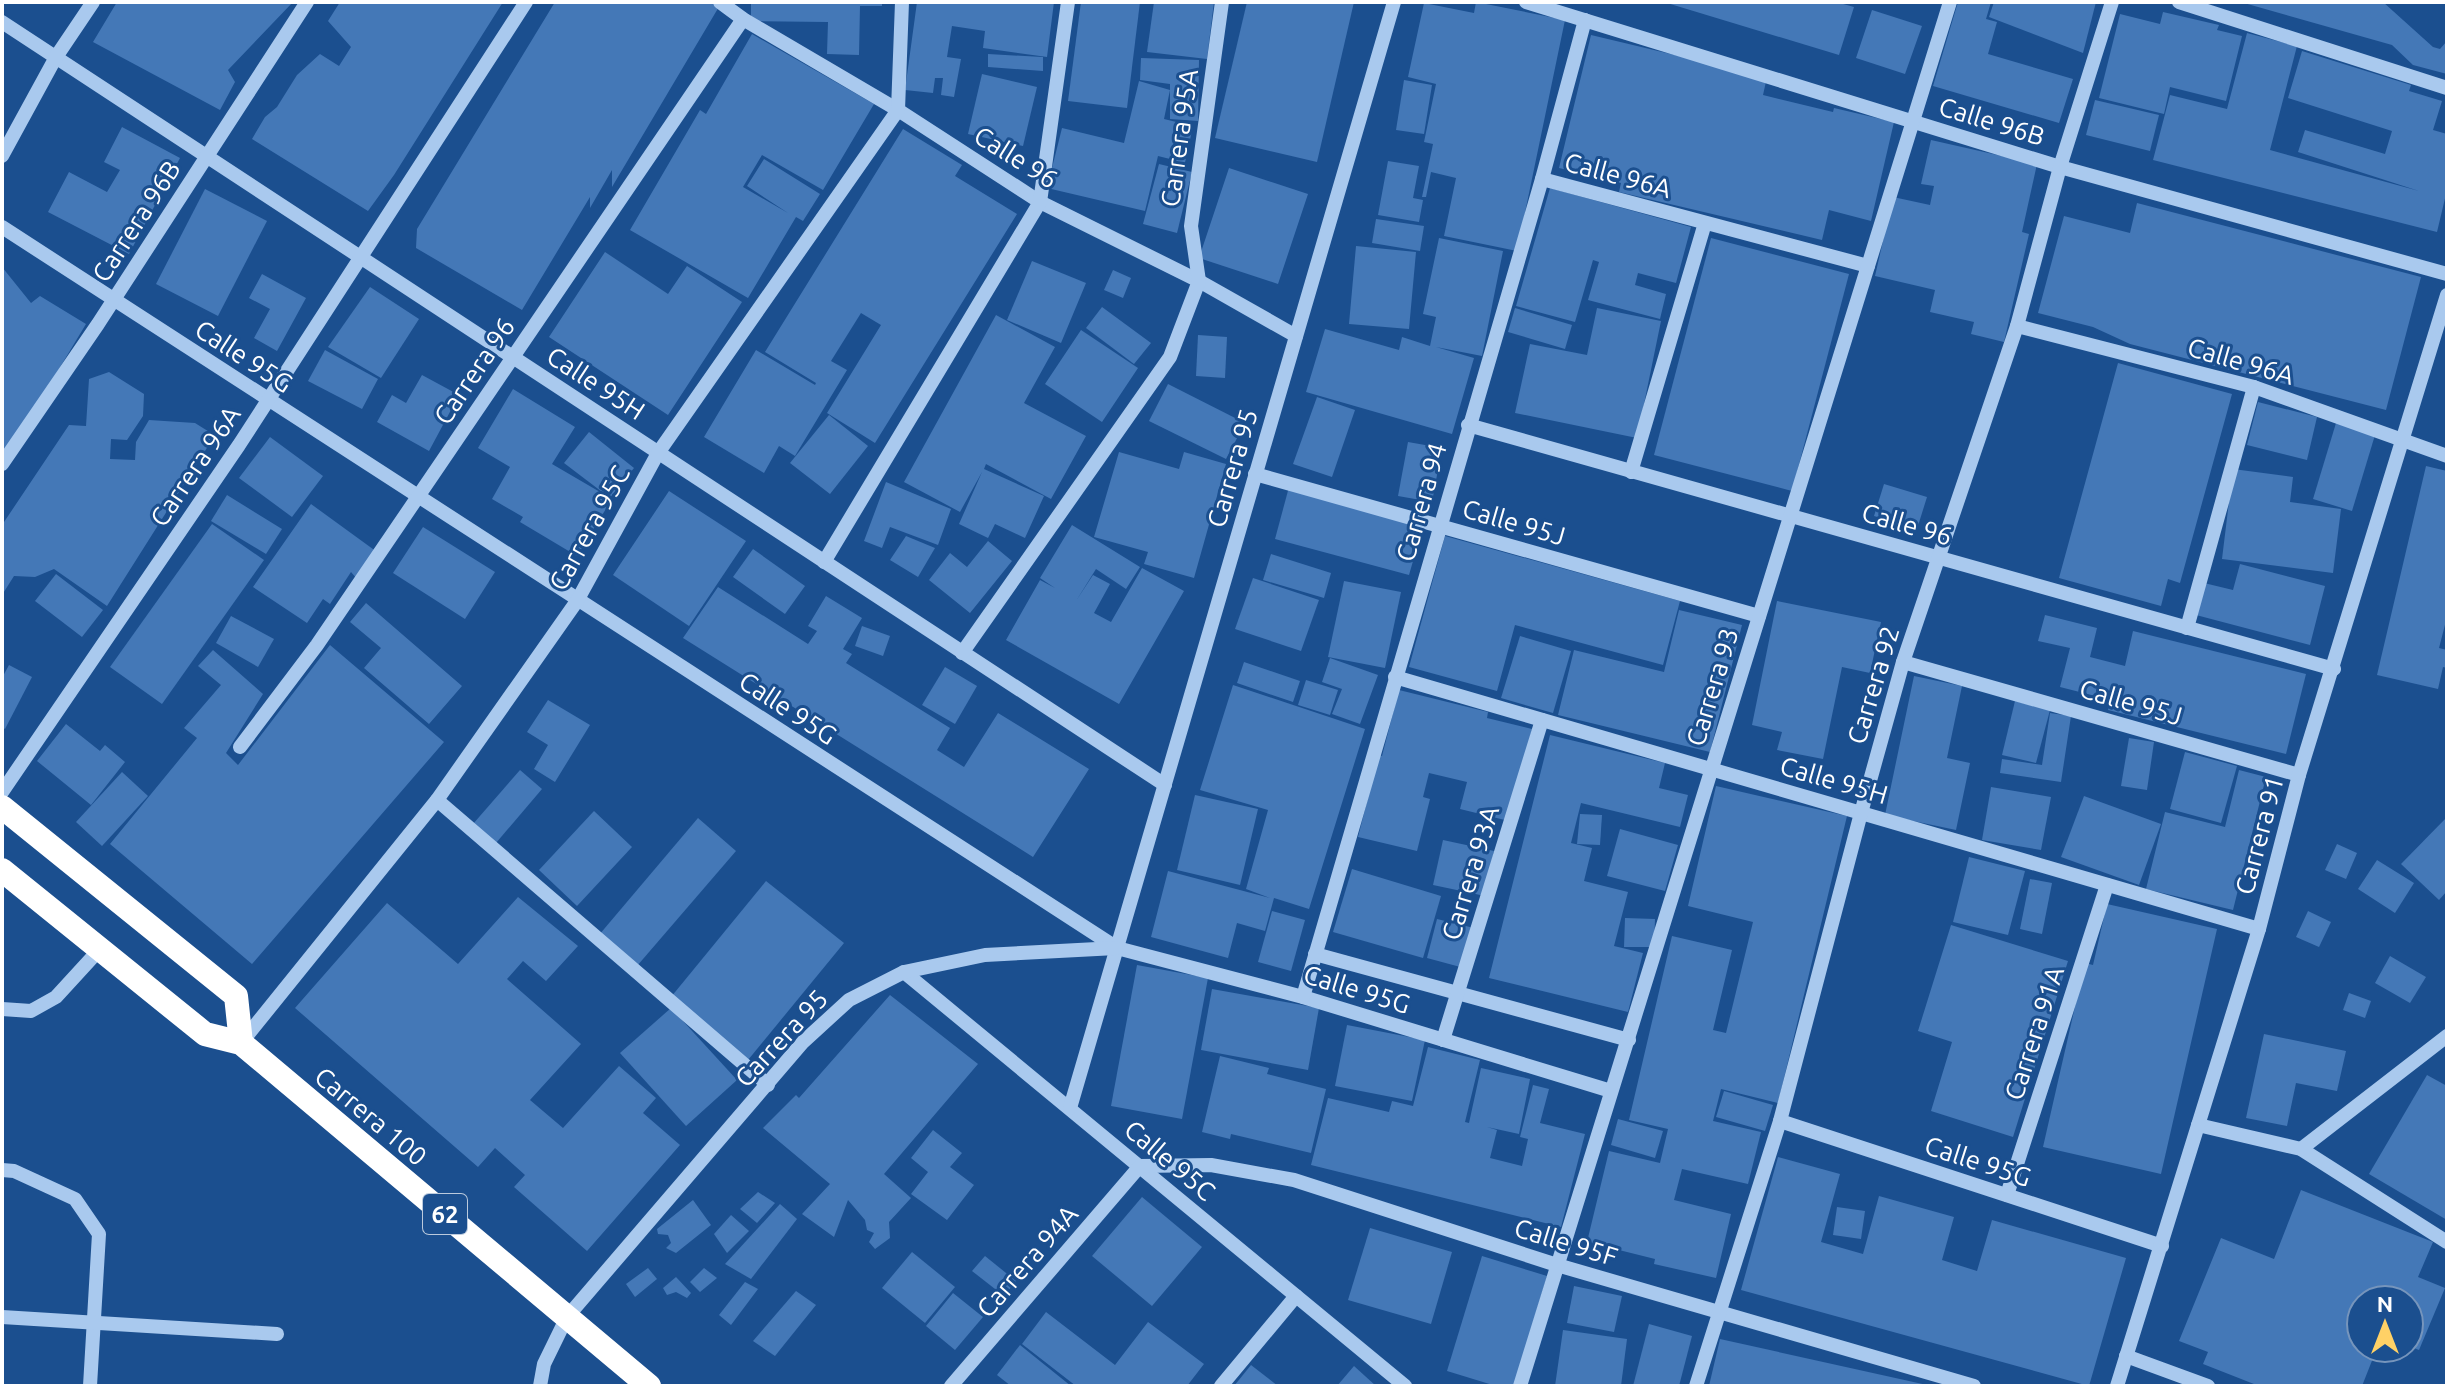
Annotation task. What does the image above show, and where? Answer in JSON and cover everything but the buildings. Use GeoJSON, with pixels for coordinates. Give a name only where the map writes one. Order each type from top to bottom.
{"type":"FeatureCollection","features":[{"type":"Feature","properties":{"kind":"highway"},"geometry":{"type":"LineString","coordinates":[[2,807],[236,996],[241,1043]]}},
{"type":"Feature","properties":{"kind":"highway","name":"Carrera 100"},"geometry":{"type":"LineString","coordinates":[[2,870],[205,1034],[241,1043],[649,1386]]}},
{"type":"Feature","properties":{"kind":"street"},"geometry":{"type":"LineString","coordinates":[[2,156],[56,57],[93,2]]}},
{"type":"Feature","properties":{"kind":"street","name":"Carrera 96B"},"geometry":{"type":"LineString","coordinates":[[2,464],[114,299],[307,2]]}},
{"type":"Feature","properties":{"kind":"street","name":"Carrera 96A"},"geometry":{"type":"LineString","coordinates":[[2,792],[268,400],[526,2]]}},
{"type":"Feature","properties":{"kind":"street","name":"Calle 96"},"geometry":{"type":"LineString","coordinates":[[720,2],[743,19],[898,110],[1040,202],[1199,281],[1296,336]]}},
{"type":"Feature","properties":{"kind":"street"},"geometry":{"type":"LineString","coordinates":[[898,110],[902,2]]}},
{"type":"Feature","properties":{"kind":"street"},"geometry":{"type":"LineString","coordinates":[[824,562],[1040,202],[1068,2]]}},
{"type":"Feature","properties":{"kind":"street","name":"Carrera 95A"},"geometry":{"type":"LineString","coordinates":[[1199,281],[1191,226],[1222,2]]}},
{"type":"Feature","properties":{"kind":"street","name":"Carrera 95"},"geometry":{"type":"LineString","coordinates":[[1070,1108],[1394,2]]}},
{"type":"Feature","properties":{"kind":"street","name":"Calle 96B"},"geometry":{"type":"LineString","coordinates":[[1526,2],[2060,167],[2447,274]]}},
{"type":"Feature","properties":{"kind":"street","name":"Carrera 93"},"geometry":{"type":"LineString","coordinates":[[1520,1386],[1950,2]]}},
{"type":"Feature","properties":{"kind":"street","name":"Carrera 92"},"geometry":{"type":"LineString","coordinates":[[1696,1386],[1780,1121],[1903,662],[2017,326],[2060,167],[2112,2]]}},
{"type":"Feature","properties":{"kind":"street"},"geometry":{"type":"LineString","coordinates":[[2179,2],[2447,88]]}},
{"type":"Feature","properties":{"kind":"street","name":"Carrera 96"},"geometry":{"type":"LineString","coordinates":[[240,747],[317,645],[743,19]]}},
{"type":"Feature","properties":{"kind":"street","name":"Carrera 94"},"geometry":{"type":"LineString","coordinates":[[1303,997],[1542,179],[1585,20]]}},
{"type":"Feature","properties":{"kind":"street","name":"Calle 95H"},"geometry":{"type":"LineString","coordinates":[[2,22],[1165,785]]}},
{"type":"Feature","properties":{"kind":"street","name":"Carrera 95C"},"geometry":{"type":"LineString","coordinates":[[241,1043],[437,800],[577,601],[658,453],[898,110]]}},
{"type":"Feature","properties":{"kind":"street","name":"Calle 96A"},"geometry":{"type":"LineString","coordinates":[[1542,179],[1868,266]]}},
{"type":"Feature","properties":{"kind":"street"},"geometry":{"type":"LineString","coordinates":[[1631,472],[1705,223]]}},
{"type":"Feature","properties":{"kind":"street","name":"Calle 95G"},"geometry":{"type":"LineString","coordinates":[[2,227],[1117,948],[1303,997],[1611,1091]]}},
{"type":"Feature","properties":{"kind":"street"},"geometry":{"type":"LineString","coordinates":[[962,653],[1170,357],[1199,281]]}},
{"type":"Feature","properties":{"kind":"street","name":"Carrera 91"},"geometry":{"type":"LineString","coordinates":[[2117,1386],[2259,929],[2299,775],[2447,295]]}},
{"type":"Feature","properties":{"kind":"street","name":"Calle 96A"},"geometry":{"type":"LineString","coordinates":[[2017,326],[2254,387],[2447,456]]}},
{"type":"Feature","properties":{"kind":"street"},"geometry":{"type":"LineString","coordinates":[[2187,628],[2254,387]]}},
{"type":"Feature","properties":{"kind":"street","name":"Calle 96"},"geometry":{"type":"LineString","coordinates":[[1468,425],[2334,669]]}},
{"type":"Feature","properties":{"kind":"street","name":"Calle 95J"},"geometry":{"type":"LineString","coordinates":[[1255,474],[1759,616]]}},
{"type":"Feature","properties":{"kind":"street","name":"Calle 95J"},"geometry":{"type":"LineString","coordinates":[[1903,662],[2299,775]]}},
{"type":"Feature","properties":{"kind":"street","name":"Calle 95H"},"geometry":{"type":"LineString","coordinates":[[1395,677],[2259,929]]}},
{"type":"Feature","properties":{"kind":"street","name":"Carrera 93A"},"geometry":{"type":"LineString","coordinates":[[1443,1040],[1542,720]]}},
{"type":"Feature","properties":{"kind":"street"},"geometry":{"type":"LineString","coordinates":[[437,800],[768,1085]]}},
{"type":"Feature","properties":{"kind":"street","name":"Carrera 91A"},"geometry":{"type":"LineString","coordinates":[[2007,1195],[2107,885]]}},
{"type":"Feature","properties":{"kind":"street","name":"Carrera 95"},"geometry":{"type":"LineString","coordinates":[[540,1386],[544,1364],[567,1317],[803,1042],[849,1000],[904,972],[985,955],[1117,948]]}},
{"type":"Feature","properties":{"kind":"street"},"geometry":{"type":"LineString","coordinates":[[2,1009],[31,1011],[56,997],[100,949]]}},
{"type":"Feature","properties":{"kind":"street"},"geometry":{"type":"LineString","coordinates":[[1315,954],[1629,1040]]}},
{"type":"Feature","properties":{"kind":"street","name":"Calle 95C"},"geometry":{"type":"LineString","coordinates":[[904,972],[1405,1386]]}},
{"type":"Feature","properties":{"kind":"street"},"geometry":{"type":"LineString","coordinates":[[2301,1149],[2447,1036]]}},
{"type":"Feature","properties":{"kind":"street","name":"Calle 95G"},"geometry":{"type":"LineString","coordinates":[[1780,1121],[2162,1246]]}},
{"type":"Feature","properties":{"kind":"street"},"geometry":{"type":"LineString","coordinates":[[2198,1125],[2301,1149],[2447,1242]]}},
{"type":"Feature","properties":{"kind":"street","name":"Calle 95F"},"geometry":{"type":"LineString","coordinates":[[1140,1166],[1211,1165],[1294,1180],[1557,1265],[1974,1386]]}},
{"type":"Feature","properties":{"kind":"street","name":"Carrera 94A"},"geometry":{"type":"LineString","coordinates":[[951,1386],[1140,1166]]}},
{"type":"Feature","properties":{"kind":"street"},"geometry":{"type":"LineString","coordinates":[[2,1170],[14,1171],[75,1199],[99,1234],[90,1386]]}},
{"type":"Feature","properties":{"kind":"street"},"geometry":{"type":"LineString","coordinates":[[1221,1386],[1296,1296]]}},
{"type":"Feature","properties":{"kind":"street"},"geometry":{"type":"LineString","coordinates":[[2,1317],[277,1334]]}},
{"type":"Feature","properties":{"kind":"street"},"geometry":{"type":"LineString","coordinates":[[2126,1356],[2208,1386]]}}]}
